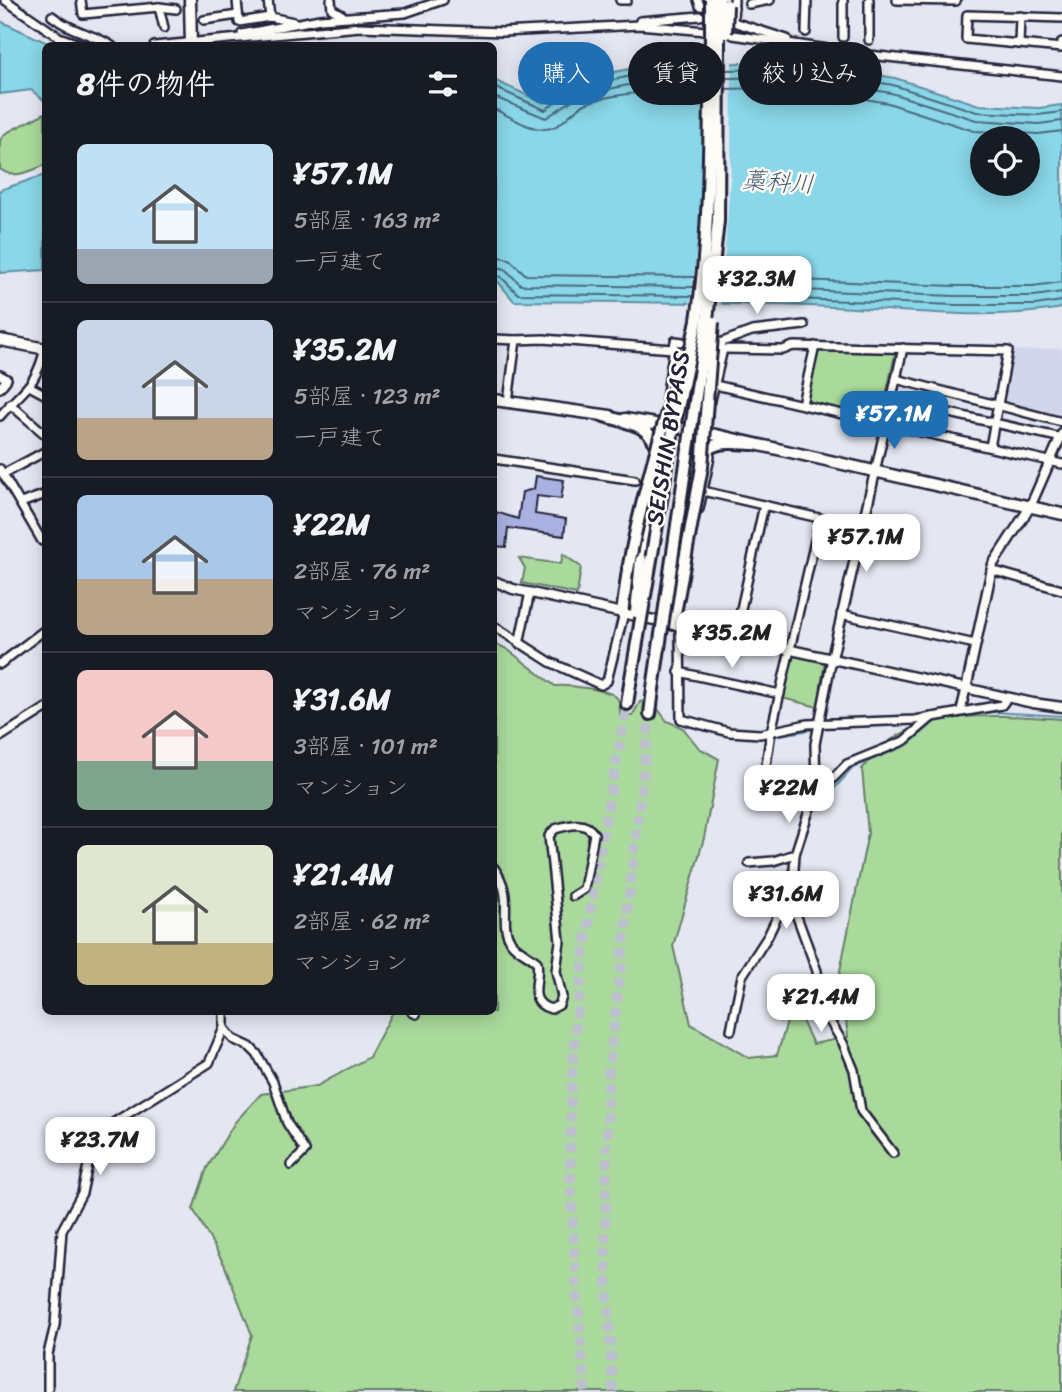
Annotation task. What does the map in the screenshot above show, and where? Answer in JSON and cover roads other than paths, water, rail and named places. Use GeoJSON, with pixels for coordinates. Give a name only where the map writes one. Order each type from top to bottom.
{"type":"FeatureCollection","features":[{"type":"Feature","properties":{"kind":"highway"},"geometry":{"type":"LineString","coordinates":[[703,0],[715,119]]}},
{"type":"Feature","properties":{"kind":"highway","name":"SEISHIN BYPASS"},"geometry":{"type":"LineString","coordinates":[[627,704],[670,449],[697,320],[715,119],[710,0]]}},
{"type":"Feature","properties":{"kind":"highway","name":"SEISHIN BYPASS"},"geometry":{"type":"LineString","coordinates":[[650,714],[715,257],[715,119],[719,0]]}},
{"type":"Feature","properties":{"kind":"highway"},"geometry":{"type":"LineString","coordinates":[[715,119],[731,3]]}},
{"type":"Feature","properties":{"kind":"highway"},"geometry":{"type":"LineString","coordinates":[[623,613],[641,498],[657,453],[685,349],[704,253]]}},
{"type":"Feature","properties":{"kind":"highway"},"geometry":{"type":"LineString","coordinates":[[653,689],[705,443],[715,257]]}},
{"type":"Feature","properties":{"kind":"highway"},"geometry":{"type":"LineString","coordinates":[[604,415],[645,429],[654,439],[657,449]]}},
{"type":"Feature","properties":{"kind":"highway"},"geometry":{"type":"LineString","coordinates":[[630,684],[641,560],[661,424]]}},
{"type":"Feature","properties":{"kind":"highway"},"geometry":{"type":"LineString","coordinates":[[676,625],[679,572],[703,432]]}},
{"type":"Feature","properties":{"kind":"highway"},"geometry":{"type":"LineString","coordinates":[[697,460],[708,448],[720,443],[752,444]]}},
{"type":"Feature","properties":{"kind":"main road"},"geometry":{"type":"LineString","coordinates":[[190,0],[191,42]]}},
{"type":"Feature","properties":{"kind":"main road"},"geometry":{"type":"LineString","coordinates":[[0,340],[42,348]]}},
{"type":"Feature","properties":{"kind":"main road"},"geometry":{"type":"LineString","coordinates":[[497,400],[703,432],[1062,514]]}},
{"type":"Feature","properties":{"kind":"street"},"geometry":{"type":"LineString","coordinates":[[5,0],[59,37],[73,42]]}},
{"type":"Feature","properties":{"kind":"street"},"geometry":{"type":"LineString","coordinates":[[81,0],[83,14],[159,7],[176,9]]}},
{"type":"Feature","properties":{"kind":"street"},"geometry":{"type":"LineString","coordinates":[[237,0],[239,22],[270,18],[295,22]]}},
{"type":"Feature","properties":{"kind":"street"},"geometry":{"type":"LineString","coordinates":[[268,0],[270,18]]}},
{"type":"Feature","properties":{"kind":"street"},"geometry":{"type":"LineString","coordinates":[[331,0],[332,9],[344,16]]}},
{"type":"Feature","properties":{"kind":"street"},"geometry":{"type":"LineString","coordinates":[[230,38],[295,22],[405,13],[443,0]]}},
{"type":"Feature","properties":{"kind":"street"},"geometry":{"type":"LineString","coordinates":[[620,0],[627,0]]}},
{"type":"Feature","properties":{"kind":"street"},"geometry":{"type":"LineString","coordinates":[[698,0],[700,6],[731,3],[732,21],[795,42]]}},
{"type":"Feature","properties":{"kind":"street"},"geometry":{"type":"LineString","coordinates":[[749,4],[770,0]]}},
{"type":"Feature","properties":{"kind":"street"},"geometry":{"type":"LineString","coordinates":[[806,32],[807,0]]}},
{"type":"Feature","properties":{"kind":"street"},"geometry":{"type":"LineString","coordinates":[[843,0],[843,37]]}},
{"type":"Feature","properties":{"kind":"street"},"geometry":{"type":"LineString","coordinates":[[869,0],[869,40]]}},
{"type":"Feature","properties":{"kind":"street"},"geometry":{"type":"LineString","coordinates":[[897,0],[956,1]]}},
{"type":"Feature","properties":{"kind":"street"},"geometry":{"type":"LineString","coordinates":[[159,7],[164,28]]}},
{"type":"Feature","properties":{"kind":"street"},"geometry":{"type":"LineString","coordinates":[[204,20],[238,15]]}},
{"type":"Feature","properties":{"kind":"street"},"geometry":{"type":"LineString","coordinates":[[1062,18],[967,15],[966,39],[1062,48],[1062,42]]}},
{"type":"Feature","properties":{"kind":"street"},"geometry":{"type":"LineString","coordinates":[[52,16],[70,29],[93,35],[105,42]]}},
{"type":"Feature","properties":{"kind":"street"},"geometry":{"type":"LineString","coordinates":[[204,42],[360,27],[502,32],[701,16]]}},
{"type":"Feature","properties":{"kind":"street"},"geometry":{"type":"LineString","coordinates":[[1019,44],[1020,16]]}},
{"type":"Feature","properties":{"kind":"street"},"geometry":{"type":"LineString","coordinates":[[615,24],[706,31]]}},
{"type":"Feature","properties":{"kind":"street"},"geometry":{"type":"LineString","coordinates":[[733,35],[780,42]]}},
{"type":"Feature","properties":{"kind":"street"},"geometry":{"type":"LineString","coordinates":[[882,55],[1062,76]]}},
{"type":"Feature","properties":{"kind":"street"},"geometry":{"type":"LineString","coordinates":[[804,325],[742,334],[717,344],[723,349],[783,350],[793,346],[815,346],[1008,351],[990,447]]}},
{"type":"Feature","properties":{"kind":"street"},"geometry":{"type":"LineString","coordinates":[[497,339],[543,339],[673,349]]}},
{"type":"Feature","properties":{"kind":"street"},"geometry":{"type":"LineString","coordinates":[[508,402],[516,340]]}},
{"type":"Feature","properties":{"kind":"street"},"geometry":{"type":"LineString","coordinates":[[661,424],[673,349],[676,341],[683,342]]}},
{"type":"Feature","properties":{"kind":"street"},"geometry":{"type":"LineString","coordinates":[[802,404],[815,346]]}},
{"type":"Feature","properties":{"kind":"street"},"geometry":{"type":"LineString","coordinates":[[731,1030],[742,976],[789,895],[794,878],[795,854],[813,800],[819,723],[832,659],[903,348]]}},
{"type":"Feature","properties":{"kind":"street"},"geometry":{"type":"LineString","coordinates":[[703,432],[723,349]]}},
{"type":"Feature","properties":{"kind":"street"},"geometry":{"type":"LineString","coordinates":[[0,416],[31,387],[42,362]]}},
{"type":"Feature","properties":{"kind":"street"},"geometry":{"type":"LineString","coordinates":[[0,374],[7,379],[0,388]]}},
{"type":"Feature","properties":{"kind":"street"},"geometry":{"type":"LineString","coordinates":[[896,380],[1062,422]]}},
{"type":"Feature","properties":{"kind":"street"},"geometry":{"type":"LineString","coordinates":[[715,385],[1062,464]]}},
{"type":"Feature","properties":{"kind":"street"},"geometry":{"type":"LineString","coordinates":[[31,387],[42,393]]}},
{"type":"Feature","properties":{"kind":"street"},"geometry":{"type":"LineString","coordinates":[[891,400],[1061,436],[1030,508],[991,570],[961,710]]}},
{"type":"Feature","properties":{"kind":"street"},"geometry":{"type":"LineString","coordinates":[[10,404],[42,432]]}},
{"type":"Feature","properties":{"kind":"street"},"geometry":{"type":"LineString","coordinates":[[679,594],[685,584],[704,491],[710,457],[708,448]]}},
{"type":"Feature","properties":{"kind":"street"},"geometry":{"type":"LineString","coordinates":[[42,453],[1,471],[42,538]]}},
{"type":"Feature","properties":{"kind":"street"},"geometry":{"type":"LineString","coordinates":[[497,459],[635,480]]}},
{"type":"Feature","properties":{"kind":"street"},"geometry":{"type":"LineString","coordinates":[[704,491],[862,528]]}},
{"type":"Feature","properties":{"kind":"street"},"geometry":{"type":"LineString","coordinates":[[21,503],[42,495]]}},
{"type":"Feature","properties":{"kind":"street"},"geometry":{"type":"LineString","coordinates":[[735,636],[764,505]]}},
{"type":"Feature","properties":{"kind":"street"},"geometry":{"type":"LineString","coordinates":[[820,519],[771,732],[761,798],[813,800],[847,764],[904,741],[932,717]]}},
{"type":"Feature","properties":{"kind":"street"},"geometry":{"type":"LineString","coordinates":[[991,570],[1062,590]]}},
{"type":"Feature","properties":{"kind":"street"},"geometry":{"type":"LineString","coordinates":[[497,581],[530,592],[676,625],[1007,698],[1062,707]]}},
{"type":"Feature","properties":{"kind":"street"},"geometry":{"type":"LineString","coordinates":[[519,644],[530,592]]}},
{"type":"Feature","properties":{"kind":"street"},"geometry":{"type":"LineString","coordinates":[[497,628],[519,644],[576,675],[604,685],[623,613]]}},
{"type":"Feature","properties":{"kind":"street"},"geometry":{"type":"LineString","coordinates":[[842,614],[975,644]]}},
{"type":"Feature","properties":{"kind":"street"},"geometry":{"type":"LineString","coordinates":[[676,625],[680,717],[683,721],[729,732],[771,732],[819,723],[932,717],[1002,705],[1007,698]]}},
{"type":"Feature","properties":{"kind":"street"},"geometry":{"type":"LineString","coordinates":[[0,664],[42,631]]}},
{"type":"Feature","properties":{"kind":"street"},"geometry":{"type":"LineString","coordinates":[[679,672],[780,694]]}},
{"type":"Feature","properties":{"kind":"street"},"geometry":{"type":"LineString","coordinates":[[0,737],[42,711]]}},
{"type":"Feature","properties":{"kind":"street"},"geometry":{"type":"LineString","coordinates":[[497,874],[506,890],[508,936],[517,949],[537,962],[534,993],[540,1003],[551,1009],[559,1005],[562,997],[556,977],[560,941],[549,836],[555,829],[578,825],[587,827],[594,834],[584,889],[573,896]]}},
{"type":"Feature","properties":{"kind":"street"},"geometry":{"type":"LineString","coordinates":[[749,863],[795,854]]}},
{"type":"Feature","properties":{"kind":"street"},"geometry":{"type":"LineString","coordinates":[[789,895],[820,981],[820,1004],[844,1043],[855,1070],[862,1111],[893,1153]]}},
{"type":"Feature","properties":{"kind":"street"},"geometry":{"type":"LineString","coordinates":[[48,1392],[48,1354],[55,1325],[62,1230],[82,1193],[92,1147],[106,1128],[209,1063],[224,1028],[224,1015]]}},
{"type":"Feature","properties":{"kind":"street"},"geometry":{"type":"LineString","coordinates":[[224,1028],[233,1039],[250,1047],[273,1082],[280,1110],[305,1151],[291,1165]]}},
{"type":"Feature","properties":{"kind":"water"},"geometry":{"type":"Polygon","coordinates":[[[0,21],[46,42],[42,42],[42,99],[31,90],[0,94],[0,21]]]}},
{"type":"Feature","properties":{"kind":"water","name":"藁科川"},"geometry":{"type":"Polygon","coordinates":[[[724,63],[738,63],[738,105],[882,105],[882,76],[979,105],[1039,108],[1062,105],[1062,308],[977,314],[753,304],[514,301],[497,281],[497,81],[518,91],[518,105],[614,105],[614,72],[628,69],[628,105],[724,105],[724,63]]]}},
{"type":"Feature","properties":{"kind":"water"},"geometry":{"type":"Polygon","coordinates":[[[42,176],[42,270],[0,273],[0,190],[42,176]]]}},
{"type":"Feature","properties":{"kind":"waterway"},"geometry":{"type":"LineString","coordinates":[[930,722],[993,712],[1062,716]]}},
{"type":"Feature","properties":{"kind":"waterway"},"geometry":{"type":"LineString","coordinates":[[811,814],[853,768],[909,744],[936,721]]}},
{"type":"Feature","properties":{"kind":"waterway"},"geometry":{"type":"LineString","coordinates":[[822,728],[918,724]]}},
{"type":"Feature","properties":{"kind":"waterway"},"geometry":{"type":"LineString","coordinates":[[683,725],[726,736],[768,737]]}},
{"type":"Feature","properties":{"kind":"waterway"},"geometry":{"type":"LineString","coordinates":[[774,736],[817,729]]}},
{"type":"Feature","properties":{"kind":"waterway"},"geometry":{"type":"LineString","coordinates":[[796,902],[793,896],[798,885],[797,873]]}},
{"type":"Feature","properties":{"kind":"waterway"},"geometry":{"type":"LineString","coordinates":[[220,1015],[220,1025]]}},
{"type":"Feature","properties":{"kind":"tunnel"},"geometry":{"type":"LineString","coordinates":[[585,1392],[571,1196],[572,1078],[586,937],[627,704]]}},
{"type":"Feature","properties":{"kind":"tunnel"},"geometry":{"type":"LineString","coordinates":[[613,1392],[605,1247],[608,1078],[650,714]]}}]}
